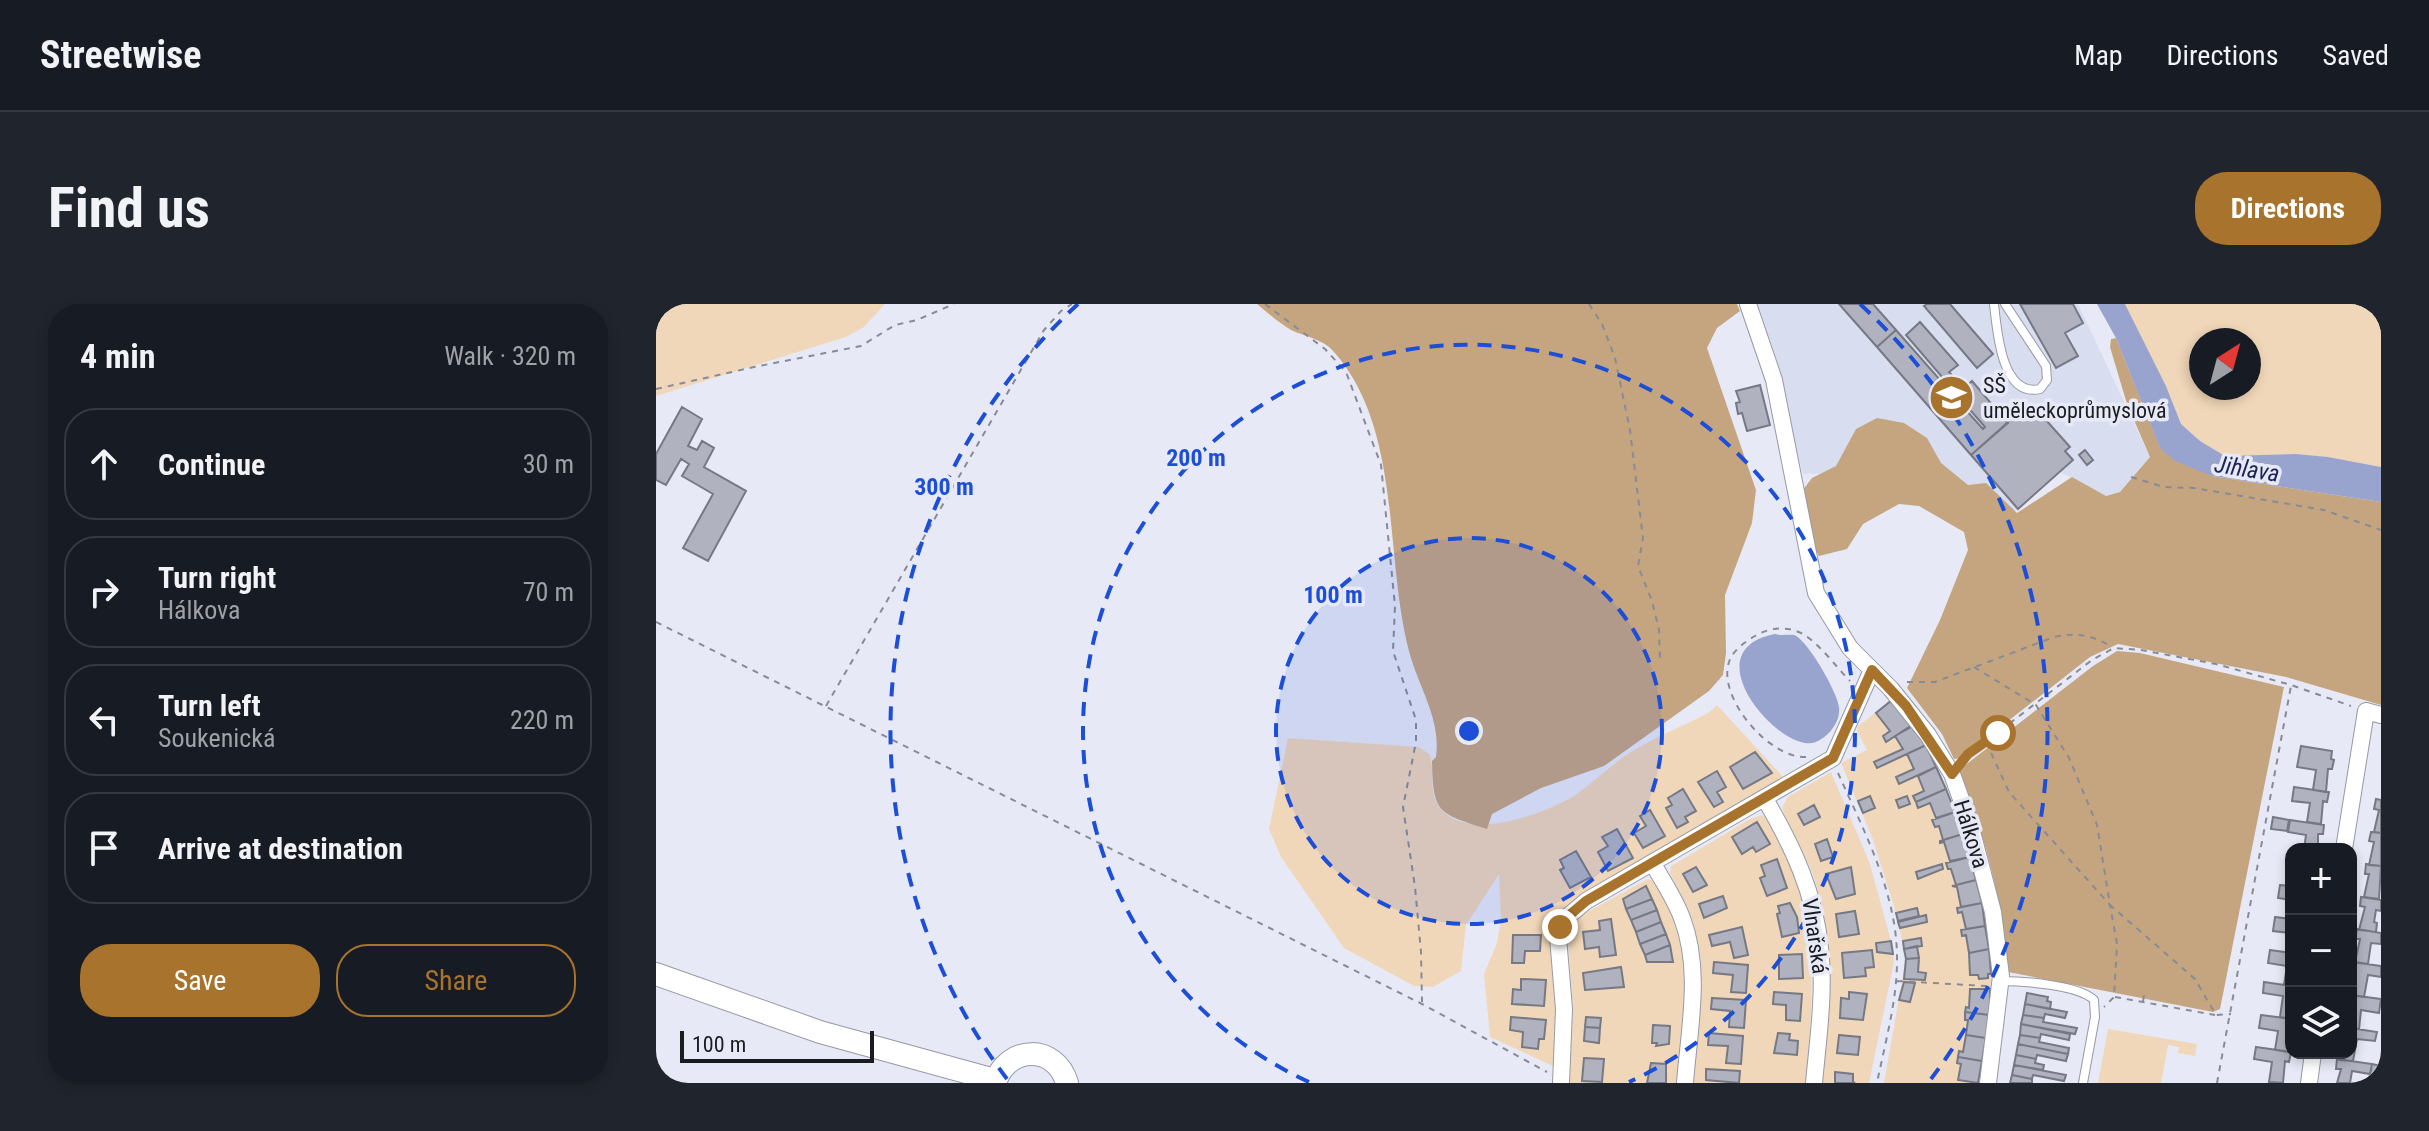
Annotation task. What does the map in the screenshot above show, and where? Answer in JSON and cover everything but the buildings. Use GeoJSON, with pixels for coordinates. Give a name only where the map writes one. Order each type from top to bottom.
{"type":"FeatureCollection","features":[{"type":"Feature","properties":{"kind":"main road"},"geometry":{"type":"LineString","coordinates":[[656,974],[820,1032],[995,1082],[1006,1063],[1035,1053],[1055,1061],[1067,1083]]}},
{"type":"Feature","properties":{"kind":"street","name":"Hálkova"},"geometry":{"type":"LineString","coordinates":[[1748,304],[1774,380],[1816,593],[1850,648],[1906,706],[1952,774],[1984,872],[1993,912],[2000,984],[1988,1083]]}},
{"type":"Feature","properties":{"kind":"street"},"geometry":{"type":"LineString","coordinates":[[1561,1082],[1564,1009],[1558,937],[1566,918],[1586,901],[1833,758],[1872,670]]}},
{"type":"Feature","properties":{"kind":"street"},"geometry":{"type":"LineString","coordinates":[[2345,843],[2373,713]]}},
{"type":"Feature","properties":{"kind":"street","name":"Vlnařská"},"geometry":{"type":"LineString","coordinates":[[1765,799],[1798,862],[1818,930],[1821,990],[1814,1083]]}},
{"type":"Feature","properties":{"kind":"street"},"geometry":{"type":"LineString","coordinates":[[1653,864],[1682,917],[1691,949],[1693,979],[1685,1083]]}},
{"type":"Feature","properties":{"kind":"street"},"geometry":{"type":"LineString","coordinates":[[2309,1083],[2312,1059]]}},
{"type":"Feature","properties":{"kind":"lane"},"geometry":{"type":"LineString","coordinates":[[1994,304],[2007,369],[2013,379],[2026,389],[2040,389],[2047,380],[2046,366],[2005,304]]}},
{"type":"Feature","properties":{"kind":"lane"},"geometry":{"type":"LineString","coordinates":[[2000,984],[2016,981],[2088,994],[2094,1000],[2095,1017],[2083,1083]]}},
{"type":"Feature","properties":{"kind":"path"},"geometry":{"type":"LineString","coordinates":[[656,389],[861,346],[895,325],[917,320],[954,304]]}},
{"type":"Feature","properties":{"kind":"path"},"geometry":{"type":"LineString","coordinates":[[826,706],[1044,330],[1072,304]]}},
{"type":"Feature","properties":{"kind":"path"},"geometry":{"type":"LineString","coordinates":[[1265,304],[1325,349],[1346,372],[1381,465],[1395,606],[1393,651],[1416,720],[1416,742],[1403,807],[1420,939],[1422,1004]]}},
{"type":"Feature","properties":{"kind":"path"},"geometry":{"type":"LineString","coordinates":[[1589,304],[1602,324],[1615,358],[1630,430],[1643,538],[1638,566],[1659,630],[1660,660]]}},
{"type":"Feature","properties":{"kind":"path"},"geometry":{"type":"LineString","coordinates":[[2131,477],[2164,487],[2194,488],[2324,510],[2381,530]]}},
{"type":"Feature","properties":{"kind":"path"},"geometry":{"type":"LineString","coordinates":[[656,622],[1422,1004],[1561,1082]]}},
{"type":"Feature","properties":{"kind":"path"},"geometry":{"type":"LineString","coordinates":[[1811,757],[1796,757],[1780,749],[1748,723],[1732,698],[1728,679],[1729,661],[1735,653],[1746,642],[1768,630],[1797,631],[1810,638],[1862,693]]}},
{"type":"Feature","properties":{"kind":"path"},"geometry":{"type":"LineString","coordinates":[[1935,682],[2071,633],[2099,639],[2114,648],[2216,664],[2373,713]]}},
{"type":"Feature","properties":{"kind":"path"},"geometry":{"type":"LineString","coordinates":[[1952,774],[1968,754],[2092,660],[2114,648]]}},
{"type":"Feature","properties":{"kind":"path"},"geometry":{"type":"LineString","coordinates":[[1974,667],[2036,705],[2069,758],[2097,825],[2117,944],[2114,997],[2095,1017]]}},
{"type":"Feature","properties":{"kind":"path"},"geometry":{"type":"LineString","coordinates":[[2217,1083],[2291,685]]}},
{"type":"Feature","properties":{"kind":"path"},"geometry":{"type":"LineString","coordinates":[[1986,741],[2009,792],[2110,905],[2195,979],[2216,1015]]}},
{"type":"Feature","properties":{"kind":"path"},"geometry":{"type":"LineString","coordinates":[[1833,758],[1881,876],[1895,936],[1898,964],[1877,1083]]}},
{"type":"Feature","properties":{"kind":"path"},"geometry":{"type":"LineString","coordinates":[[1895,981],[2000,984]]}},
{"type":"Feature","properties":{"kind":"path"},"geometry":{"type":"LineString","coordinates":[[2143,1002],[2145,991]]}},
{"type":"Feature","properties":{"kind":"path"},"geometry":{"type":"LineString","coordinates":[[2114,997],[2216,1015],[2231,1014]]}},
{"type":"Feature","properties":{"kind":"shaded area"},"geometry":{"type":"Polygon","coordinates":[[[656,304],[885,304],[864,327],[846,337],[656,396],[656,304]]]}},
{"type":"Feature","properties":{"kind":"shaded area"},"geometry":{"type":"Polygon","coordinates":[[[1257,304],[1737,304],[1740,311],[1717,328],[1707,348],[1756,490],[1752,523],[1725,595],[1726,653],[1723,675],[1709,691],[1604,766],[1541,788],[1492,814],[1487,829],[1448,814],[1437,802],[1434,792],[1432,761],[1436,757],[1436,731],[1411,658],[1403,621],[1382,458],[1372,420],[1356,384],[1334,352],[1320,341],[1287,327],[1257,304]]]}},
{"type":"Feature","properties":{"kind":"shaded area","name":"SŠ uměleckoprůmyslová"},"geometry":{"type":"Polygon","coordinates":[[[1757,304],[2078,304],[2150,457],[2120,492],[2106,496],[2060,472],[2018,509],[1983,529],[1860,473],[1803,474],[1757,304]]]}},
{"type":"Feature","properties":{"kind":"shaded area"},"geometry":{"type":"Polygon","coordinates":[[[2125,304],[2381,304],[2381,467],[2296,454],[2225,456],[2200,441],[2181,424],[2166,386],[2125,304]]]}},
{"type":"Feature","properties":{"kind":"shaded area"},"geometry":{"type":"Polygon","coordinates":[[[2116,338],[2160,447],[2212,476],[2381,502],[2381,705],[2286,677],[2118,644],[2090,657],[1961,758],[1954,759],[1942,734],[1907,688],[1940,620],[1968,550],[1964,532],[1919,506],[1899,504],[1863,524],[1847,549],[1819,556],[1798,517],[1799,495],[1812,478],[1836,466],[1856,429],[1877,418],[1904,423],[1927,438],[1941,463],[1968,485],[1986,483],[2017,513],[2072,477],[2106,496],[2120,492],[2150,457],[2127,404],[2110,347],[2111,339],[2116,338]]]}},
{"type":"Feature","properties":{"kind":"shaded area"},"geometry":{"type":"Polygon","coordinates":[[[2117,651],[2140,653],[2284,687],[2220,1009],[2213,1012],[2008,972],[2002,920],[1991,870],[1959,770],[2093,666],[2117,651]]]}},
{"type":"Feature","properties":{"kind":"shaded area"},"geometry":{"type":"Polygon","coordinates":[[[1892,700],[1926,745],[1946,789],[1963,834],[1981,901],[1991,974],[1990,1014],[1978,1083],[1884,1083],[1906,958],[1896,913],[1873,840],[1841,763],[1867,750],[1857,731],[1858,726],[1892,700]]]}},
{"type":"Feature","properties":{"kind":"shaded area"},"geometry":{"type":"Polygon","coordinates":[[[1717,705],[1785,779],[1558,913],[1551,929],[1558,1009],[1555,1067],[1490,1037],[1484,974],[1497,943],[1501,919],[1499,874],[1466,925],[1461,971],[1433,987],[1414,986],[1344,948],[1281,857],[1269,829],[1288,738],[1419,747],[1430,755],[1434,795],[1440,808],[1452,818],[1488,824],[1528,816],[1564,801],[1626,755],[1708,713],[1717,705]]]}},
{"type":"Feature","properties":{"kind":"shaded area"},"geometry":{"type":"Polygon","coordinates":[[[1831,772],[1870,864],[1894,962],[1869,1083],[1822,1083],[1828,978],[1825,927],[1813,875],[1782,807],[1788,797],[1831,772]]]}},
{"type":"Feature","properties":{"kind":"shaded area"},"geometry":{"type":"Polygon","coordinates":[[[1762,815],[1774,829],[1795,874],[1809,932],[1812,992],[1806,1083],[1693,1083],[1701,961],[1690,913],[1670,873],[1671,866],[1762,815]]]}},
{"type":"Feature","properties":{"kind":"shaded area"},"geometry":{"type":"Polygon","coordinates":[[[1648,879],[1654,881],[1672,912],[1683,950],[1684,1007],[1676,1083],[1569,1083],[1573,1010],[1569,928],[1578,917],[1648,879]]]}},
{"type":"Feature","properties":{"kind":"shaded area"},"geometry":{"type":"Polygon","coordinates":[[[2108,1029],[2197,1044],[2195,1056],[2178,1053],[2179,1047],[2168,1045],[2161,1083],[2098,1083],[2108,1029]]]}},
{"type":"Feature","properties":{"kind":"water","name":"Jihlava"},"geometry":{"type":"Polygon","coordinates":[[[2097,304],[2125,304],[2166,386],[2181,424],[2200,441],[2225,456],[2296,454],[2381,467],[2381,502],[2212,476],[2175,461],[2160,448],[2116,338],[2097,304]]]}},
{"type":"Feature","properties":{"kind":"water"},"geometry":{"type":"Polygon","coordinates":[[[1775,634],[1794,635],[1800,639],[1821,667],[1837,700],[1839,713],[1835,725],[1827,735],[1812,743],[1797,741],[1763,716],[1749,697],[1741,677],[1741,659],[1751,644],[1775,634]]]}},
{"type":"Feature","properties":{"kind":"place","name":"SŠ uměleckoprůmyslová"},"geometry":{"type":"Point","coordinates":[1952,398]}},
{"type":"Feature","properties":{"kind":"route"},"geometry":{"type":"LineString","coordinates":[[1560,927],[1586,901],[1833,758],[1872,670],[1906,706],[1952,774],[1968,754],[1998,733]]}}]}
